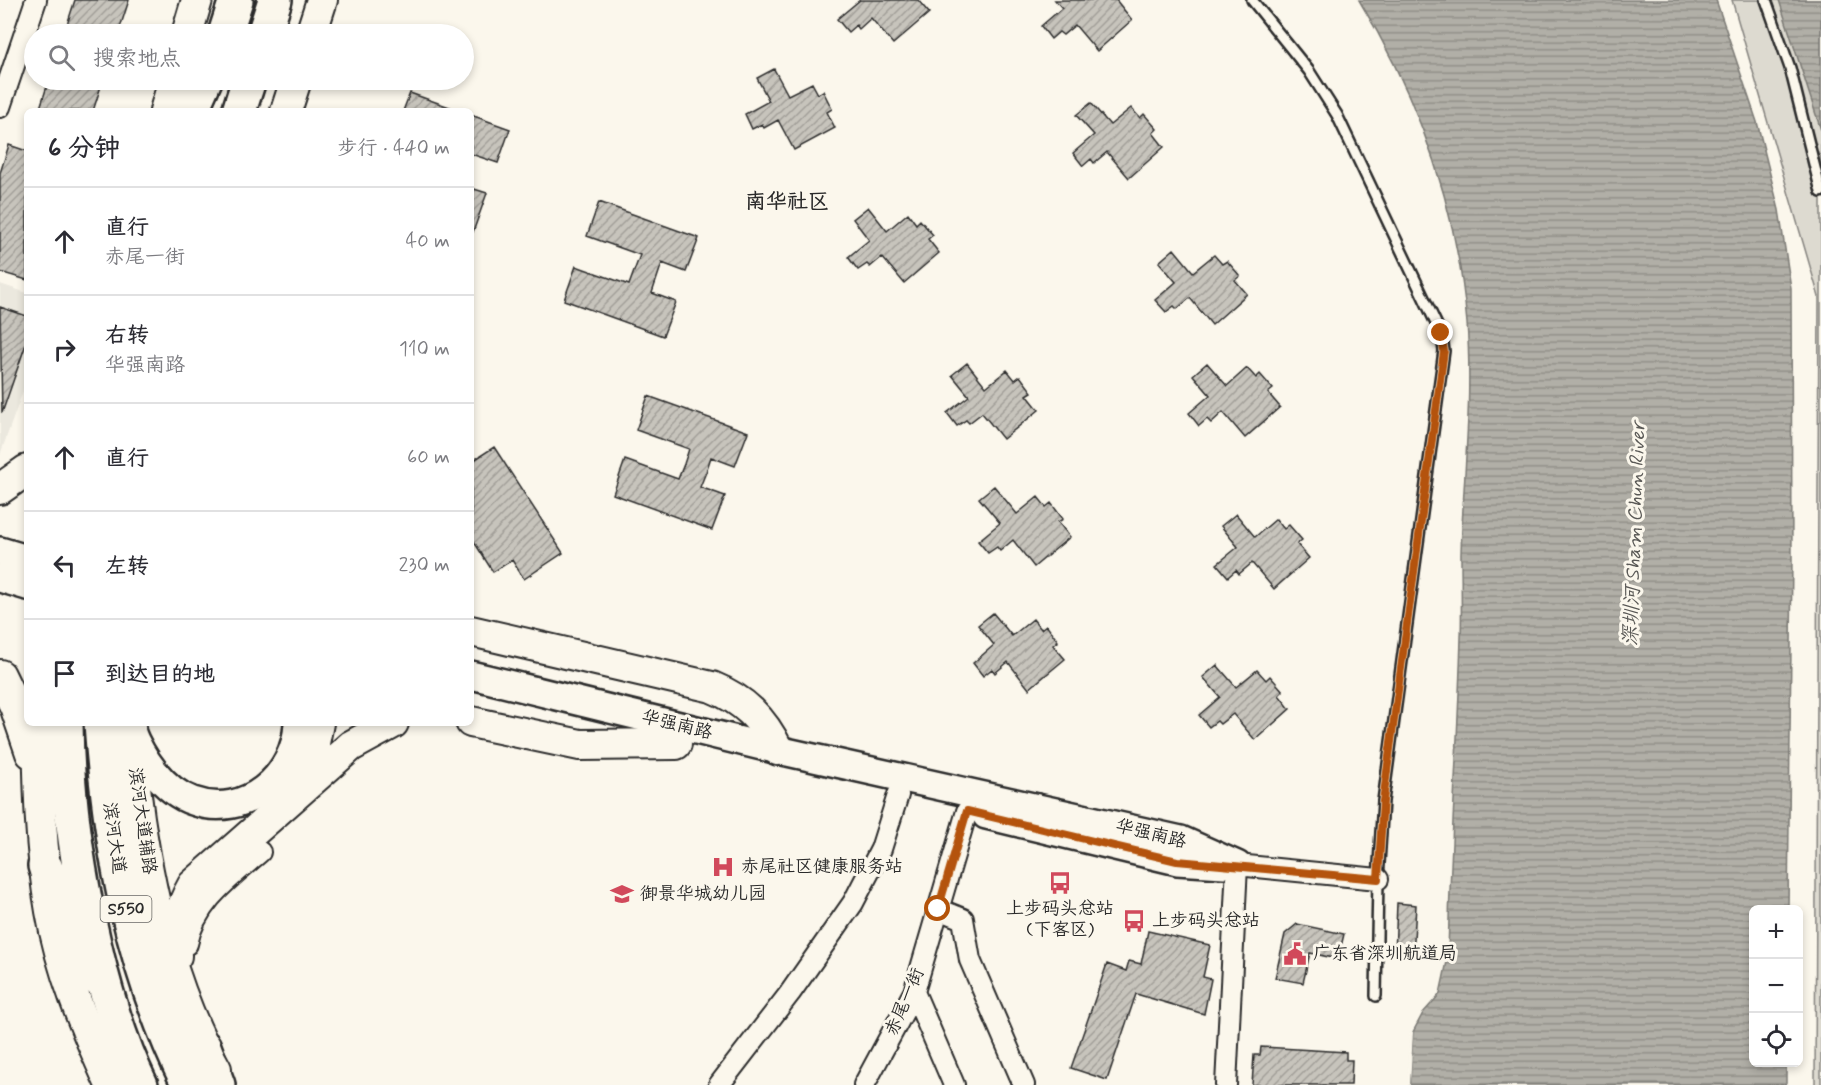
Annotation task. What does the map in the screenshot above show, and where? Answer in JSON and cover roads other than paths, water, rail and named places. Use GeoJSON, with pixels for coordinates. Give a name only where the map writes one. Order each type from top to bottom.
{"type":"FeatureCollection","features":[{"type":"Feature","properties":{"kind":"highway"},"geometry":{"type":"LineString","coordinates":[[228,24],[236,0]]}},
{"type":"Feature","properties":{"kind":"highway"},"geometry":{"type":"LineString","coordinates":[[267,24],[275,0]]}},
{"type":"Feature","properties":{"kind":"highway"},"geometry":{"type":"LineString","coordinates":[[192,108],[200,90]]}},
{"type":"Feature","properties":{"kind":"highway"},"geometry":{"type":"LineString","coordinates":[[202,108],[208,90]]}},
{"type":"Feature","properties":{"kind":"highway"},"geometry":{"type":"LineString","coordinates":[[240,108],[247,90]]}},
{"type":"Feature","properties":{"kind":"highway"},"geometry":{"type":"LineString","coordinates":[[248,108],[250,90]]}},
{"type":"Feature","properties":{"kind":"highway","name":"滨河大道"},"geometry":{"type":"LineString","coordinates":[[66,726],[73,815],[83,884],[100,965],[130,1082]]}},
{"type":"Feature","properties":{"kind":"highway","name":"滨河大道"},"geometry":{"type":"LineString","coordinates":[[120,726],[113,846],[124,902],[160,1020],[189,1085]]}},
{"type":"Feature","properties":{"kind":"highway"},"geometry":{"type":"LineString","coordinates":[[45,866],[130,1082]]}},
{"type":"Feature","properties":{"kind":"highway"},"geometry":{"type":"LineString","coordinates":[[204,1047],[222,1083]]}},
{"type":"Feature","properties":{"kind":"main road"},"geometry":{"type":"LineString","coordinates":[[190,24],[197,0]]}},
{"type":"Feature","properties":{"kind":"main road"},"geometry":{"type":"LineString","coordinates":[[314,24],[322,0]]}},
{"type":"Feature","properties":{"kind":"main road"},"geometry":{"type":"LineString","coordinates":[[166,108],[171,90]]}},
{"type":"Feature","properties":{"kind":"main road"},"geometry":{"type":"LineString","coordinates":[[287,108],[293,90]]}},
{"type":"Feature","properties":{"kind":"main road"},"geometry":{"type":"LineString","coordinates":[[0,489],[24,472]]}},
{"type":"Feature","properties":{"kind":"main road"},"geometry":{"type":"LineString","coordinates":[[0,551],[24,558]]}},
{"type":"Feature","properties":{"kind":"main road"},"geometry":{"type":"LineString","coordinates":[[0,578],[24,585]]}},
{"type":"Feature","properties":{"kind":"main road"},"geometry":{"type":"LineString","coordinates":[[474,632],[712,687],[743,703],[756,715],[778,750]]}},
{"type":"Feature","properties":{"kind":"main road"},"geometry":{"type":"LineString","coordinates":[[474,651],[693,702],[730,718],[778,750]]}},
{"type":"Feature","properties":{"kind":"main road"},"geometry":{"type":"LineString","coordinates":[[0,675],[22,724],[39,780]]}},
{"type":"Feature","properties":{"kind":"main road","name":"华强南路"},"geometry":{"type":"LineString","coordinates":[[474,676],[778,750],[1181,840],[1237,865]]}},
{"type":"Feature","properties":{"kind":"main road","name":"华强南路"},"geometry":{"type":"LineString","coordinates":[[474,695],[1177,861],[1237,865]]}},
{"type":"Feature","properties":{"kind":"main road"},"geometry":{"type":"LineString","coordinates":[[474,723],[588,746],[676,744]]}},
{"type":"Feature","properties":{"kind":"main road"},"geometry":{"type":"LineString","coordinates":[[38,726],[45,866]]}},
{"type":"Feature","properties":{"kind":"main road","name":"滨河大道辅路"},"geometry":{"type":"LineString","coordinates":[[120,726],[165,947],[204,1047]]}},
{"type":"Feature","properties":{"kind":"main road"},"geometry":{"type":"LineString","coordinates":[[121,726],[148,764],[174,791],[191,801],[208,805],[225,805],[260,822]]}},
{"type":"Feature","properties":{"kind":"main road"},"geometry":{"type":"LineString","coordinates":[[260,822],[265,790],[278,778],[294,749],[298,726]]}},
{"type":"Feature","properties":{"kind":"main road"},"geometry":{"type":"LineString","coordinates":[[180,988],[175,954],[176,926],[182,904],[193,885],[292,793],[310,763],[317,726]]}},
{"type":"Feature","properties":{"kind":"main road"},"geometry":{"type":"LineString","coordinates":[[260,822],[351,746],[388,726]]}},
{"type":"Feature","properties":{"kind":"street"},"geometry":{"type":"LineString","coordinates":[[28,24],[36,0]]}},
{"type":"Feature","properties":{"kind":"street"},"geometry":{"type":"LineString","coordinates":[[0,106],[24,35]]}},
{"type":"Feature","properties":{"kind":"street"},"geometry":{"type":"LineString","coordinates":[[719,1085],[790,993],[853,903],[881,849],[898,795]]}},
{"type":"Feature","properties":{"kind":"street","name":"赤尾一街"},"geometry":{"type":"LineString","coordinates":[[864,1085],[914,992],[967,811]]}},
{"type":"Feature","properties":{"kind":"street"},"geometry":{"type":"LineString","coordinates":[[222,1083],[210,1039],[188,986],[185,969],[187,941],[191,927],[204,904],[260,822]]}},
{"type":"Feature","properties":{"kind":"street"},"geometry":{"type":"LineString","coordinates":[[1226,1085],[1237,865],[1378,879]]}},
{"type":"Feature","properties":{"kind":"street"},"geometry":{"type":"LineString","coordinates":[[938,909],[963,920],[970,960],[1024,1085]]}},
{"type":"Feature","properties":{"kind":"street"},"geometry":{"type":"LineString","coordinates":[[914,992],[954,1085]]}},
{"type":"Feature","properties":{"kind":"lane"},"geometry":{"type":"LineString","coordinates":[[1252,0],[1309,71],[1337,115],[1442,336],[1444,351],[1383,801],[1378,879],[1376,996]]}},
{"type":"Feature","properties":{"kind":"lane"},"geometry":{"type":"LineString","coordinates":[[1766,0],[1790,68],[1821,192]]}},
{"type":"Feature","properties":{"kind":"water","name":"深圳河 Sham Chun River"},"geometry":{"type":"Polygon","coordinates":[[[1359,0],[1716,0],[1757,122],[1779,210],[1791,288],[1792,559],[1788,905],[1749,905],[1749,1067],[1786,1067],[1786,1085],[1410,1085],[1413,1032],[1423,1013],[1440,994],[1448,957],[1460,678],[1461,554],[1469,352],[1462,280],[1444,196],[1417,115],[1359,0]]]}},
{"type":"Feature","properties":{"kind":"water"},"geometry":{"type":"Polygon","coordinates":[[[1779,0],[1821,0],[1821,130],[1819,124],[1779,0]]]}},
{"type":"Feature","properties":{"kind":"place","name":"赤尾社区健康服务站"},"geometry":{"type":"Point","coordinates":[723,867]}},
{"type":"Feature","properties":{"kind":"place","name":"上步码头总站 (下客区)"},"geometry":{"type":"Point","coordinates":[1060,883]}},
{"type":"Feature","properties":{"kind":"place","name":"御景华城幼儿园"},"geometry":{"type":"Point","coordinates":[622,894]}},
{"type":"Feature","properties":{"kind":"place","name":"上步码头总站"},"geometry":{"type":"Point","coordinates":[1134,921]}},
{"type":"Feature","properties":{"kind":"place","name":"广东省深圳航道局"},"geometry":{"type":"Point","coordinates":[1295,954]}},
{"type":"Feature","properties":{"kind":"district","name":"南华社区"},"geometry":{"type":"Point","coordinates":[787,202]}}]}
